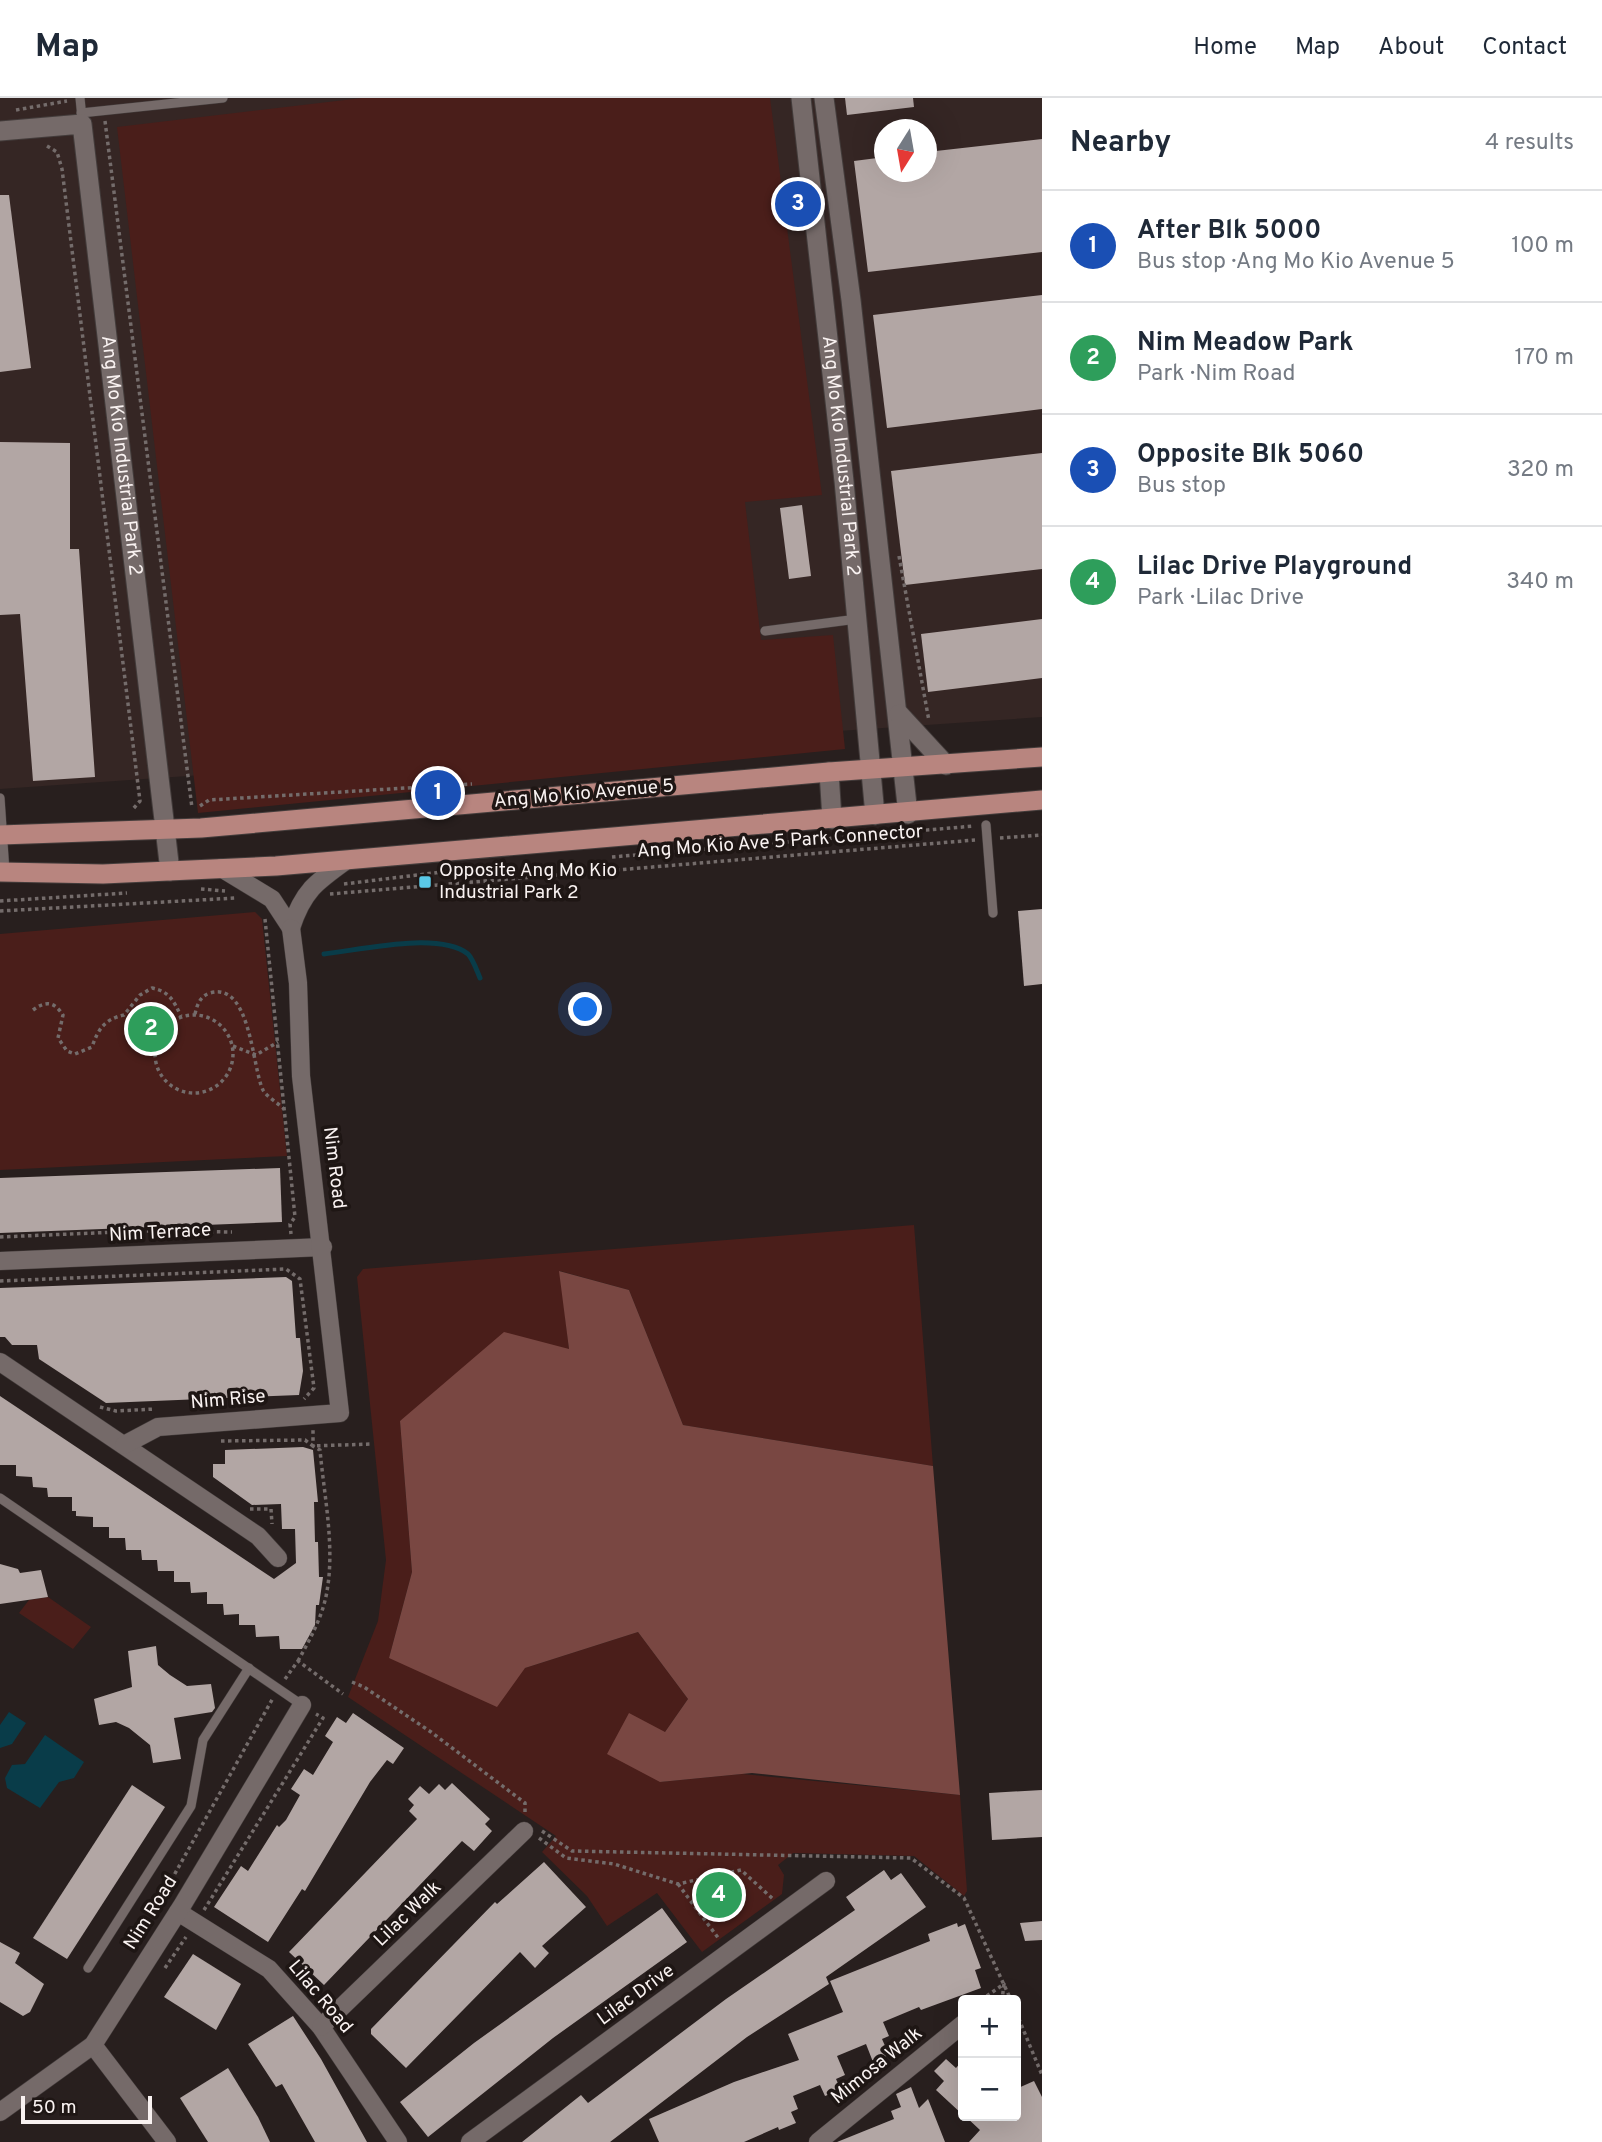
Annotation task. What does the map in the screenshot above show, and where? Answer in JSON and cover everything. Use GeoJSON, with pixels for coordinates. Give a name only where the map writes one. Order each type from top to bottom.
{"type":"FeatureCollection","features":[{"type":"Feature","properties":{"kind":"main road","name":"Ang Mo Kio Avenue 5"},"geometry":{"type":"LineString","coordinates":[[1,835],[166,830],[829,772],[1042,757]]}},
{"type":"Feature","properties":{"kind":"main road"},"geometry":{"type":"LineString","coordinates":[[3,872],[221,869],[908,814],[1042,800]]}},
{"type":"Feature","properties":{"kind":"street","name":"Ang Mo Kio Industrial Park 2"},"geometry":{"type":"LineString","coordinates":[[801,98],[857,619],[875,815]]}},
{"type":"Feature","properties":{"kind":"street","name":"Ang Mo Kio Industrial Park 2"},"geometry":{"type":"LineString","coordinates":[[824,98],[853,313],[908,814]]}},
{"type":"Feature","properties":{"kind":"street","name":"Ang Mo Kio Industrial Park 2"},"geometry":{"type":"LineString","coordinates":[[82,118],[170,871]]}},
{"type":"Feature","properties":{"kind":"street"},"geometry":{"type":"LineString","coordinates":[[0,131],[82,118]]}},
{"type":"Feature","properties":{"kind":"street"},"geometry":{"type":"LineString","coordinates":[[898,713],[946,765]]}},
{"type":"Feature","properties":{"kind":"street"},"geometry":{"type":"LineString","coordinates":[[829,772],[832,819]]}},
{"type":"Feature","properties":{"kind":"street"},"geometry":{"type":"LineString","coordinates":[[291,928],[300,901],[315,882],[347,860]]}},
{"type":"Feature","properties":{"kind":"street"},"geometry":{"type":"LineString","coordinates":[[221,869],[272,900],[291,928]]}},
{"type":"Feature","properties":{"kind":"street","name":"Nim Road"},"geometry":{"type":"LineString","coordinates":[[291,928],[298,984],[302,1076],[340,1413]]}},
{"type":"Feature","properties":{"kind":"street","name":"Nim Terrace"},"geometry":{"type":"LineString","coordinates":[[0,1261],[323,1247]]}},
{"type":"Feature","properties":{"kind":"street"},"geometry":{"type":"LineString","coordinates":[[0,1362],[258,1536],[278,1558]]}},
{"type":"Feature","properties":{"kind":"street","name":"Nim Rise"},"geometry":{"type":"LineString","coordinates":[[124,1445],[158,1427],[306,1408],[340,1413]]}},
{"type":"Feature","properties":{"kind":"street","name":"Nim Road"},"geometry":{"type":"LineString","coordinates":[[0,2112],[93,2045],[178,1912],[303,1705]]}},
{"type":"Feature","properties":{"kind":"street","name":"Lilac Walk"},"geometry":{"type":"LineString","coordinates":[[321,2027],[525,1831]]}},
{"type":"Feature","properties":{"kind":"street","name":"Lilac Drive"},"geometry":{"type":"LineString","coordinates":[[470,2142],[826,1881]]}},
{"type":"Feature","properties":{"kind":"street","name":"Lilac Road"},"geometry":{"type":"LineString","coordinates":[[178,1912],[269,1969],[321,2027],[398,2142]]}},
{"type":"Feature","properties":{"kind":"street","name":"Mimosa Walk"},"geometry":{"type":"LineString","coordinates":[[818,2142],[958,2028]]}},
{"type":"Feature","properties":{"kind":"street"},"geometry":{"type":"LineString","coordinates":[[93,2045],[167,2142]]}},
{"type":"Feature","properties":{"kind":"lane"},"geometry":{"type":"LineString","coordinates":[[80,98],[82,118],[103,111],[223,98]]}},
{"type":"Feature","properties":{"kind":"lane"},"geometry":{"type":"LineString","coordinates":[[765,631],[857,619]]}},
{"type":"Feature","properties":{"kind":"lane"},"geometry":{"type":"LineString","coordinates":[[0,798],[3,872]]}},
{"type":"Feature","properties":{"kind":"lane"},"geometry":{"type":"LineString","coordinates":[[986,825],[993,913]]}},
{"type":"Feature","properties":{"kind":"lane"},"geometry":{"type":"LineString","coordinates":[[0,1498],[303,1705]]}},
{"type":"Feature","properties":{"kind":"lane"},"geometry":{"type":"LineString","coordinates":[[88,1968],[191,1806],[202,1740],[249,1668]]}},
{"type":"Feature","properties":{"kind":"path"},"geometry":{"type":"LineString","coordinates":[[8,111],[80,98]]}},
{"type":"Feature","properties":{"kind":"path"},"geometry":{"type":"LineString","coordinates":[[103,111],[192,808]]}},
{"type":"Feature","properties":{"kind":"path"},"geometry":{"type":"LineString","coordinates":[[45,145],[57,152],[62,169],[140,801],[134,809]]}},
{"type":"Feature","properties":{"kind":"path"},"geometry":{"type":"LineString","coordinates":[[611,857],[986,825]]}},
{"type":"Feature","properties":{"kind":"path","name":"Ang Mo Kio Ave 5 Park Connector"},"geometry":{"type":"LineString","coordinates":[[327,894],[1042,835]]}},
{"type":"Feature","properties":{"kind":"path"},"geometry":{"type":"LineString","coordinates":[[322,901],[327,894],[346,883],[461,870]]}},
{"type":"Feature","properties":{"kind":"path"},"geometry":{"type":"LineString","coordinates":[[0,911],[243,898],[231,892],[190,890]]}},
{"type":"Feature","properties":{"kind":"path"},"geometry":{"type":"LineString","coordinates":[[0,901],[136,892]]}},
{"type":"Feature","properties":{"kind":"path"},"geometry":{"type":"LineString","coordinates":[[265,917],[295,1217],[281,1232]]}},
{"type":"Feature","properties":{"kind":"path"},"geometry":{"type":"LineString","coordinates":[[33,1010],[42,1003],[51,1003],[59,1009],[63,1015],[58,1038],[67,1051],[75,1054],[92,1047],[102,1025],[112,1017],[124,1015],[139,995],[152,988],[165,991],[171,996],[181,1016]]}},
{"type":"Feature","properties":{"kind":"path"},"geometry":{"type":"LineString","coordinates":[[195,1014],[198,1002],[211,992],[223,992],[234,999],[256,1055],[264,1091],[285,1110]]}},
{"type":"Feature","properties":{"kind":"path"},"geometry":{"type":"LineString","coordinates":[[195,1014],[212,1019],[226,1030],[233,1046],[232,1064],[224,1079],[210,1090],[192,1093],[176,1088],[162,1077],[155,1061],[155,1044],[163,1028],[181,1016],[195,1014]]}},
{"type":"Feature","properties":{"kind":"path"},"geometry":{"type":"LineString","coordinates":[[256,1055],[278,1042]]}},
{"type":"Feature","properties":{"kind":"path"},"geometry":{"type":"LineString","coordinates":[[233,1046],[256,1055]]}},
{"type":"Feature","properties":{"kind":"path"},"geometry":{"type":"LineString","coordinates":[[290,1224],[295,1274]]}},
{"type":"Feature","properties":{"kind":"path"},"geometry":{"type":"LineString","coordinates":[[0,1237],[141,1231],[239,1232]]}},
{"type":"Feature","properties":{"kind":"path"},"geometry":{"type":"LineString","coordinates":[[0,1281],[286,1269],[300,1279],[314,1388],[306,1408],[313,1446]]}},
{"type":"Feature","properties":{"kind":"path"},"geometry":{"type":"LineString","coordinates":[[306,1408],[310,1393]]}},
{"type":"Feature","properties":{"kind":"path"},"geometry":{"type":"LineString","coordinates":[[96,1405],[116,1411],[155,1409]]}},
{"type":"Feature","properties":{"kind":"path"},"geometry":{"type":"LineString","coordinates":[[139,1938],[278,1689],[298,1661],[316,1627],[327,1590],[329,1553],[320,1451],[305,1440],[210,1442]]}},
{"type":"Feature","properties":{"kind":"path"},"geometry":{"type":"LineString","coordinates":[[313,1446],[370,1444]]}},
{"type":"Feature","properties":{"kind":"path"},"geometry":{"type":"LineString","coordinates":[[241,1503],[251,1510],[271,1508],[272,1531]]}},
{"type":"Feature","properties":{"kind":"path"},"geometry":{"type":"LineString","coordinates":[[298,1661],[343,1694]]}},
{"type":"Feature","properties":{"kind":"path"},"geometry":{"type":"LineString","coordinates":[[352,1682],[431,1732],[524,1803],[525,1831]]}},
{"type":"Feature","properties":{"kind":"path"},"geometry":{"type":"LineString","coordinates":[[525,1831],[541,1830],[572,1851],[911,1858],[964,1898],[1009,1995]]}},
{"type":"Feature","properties":{"kind":"path"},"geometry":{"type":"LineString","coordinates":[[525,1831],[566,1858],[614,1864],[678,1884],[741,1870],[774,1902]]}},
{"type":"Feature","properties":{"kind":"path"},"geometry":{"type":"LineString","coordinates":[[678,1884],[720,1940]]}},
{"type":"Feature","properties":{"kind":"path"},"geometry":{"type":"LineString","coordinates":[[988,1995],[1004,1984]]}},
{"type":"Feature","properties":{"kind":"path"},"geometry":{"type":"LineString","coordinates":[[1003,1995],[1004,1984]]}},
{"type":"Feature","properties":{"kind":"path"},"geometry":{"type":"LineString","coordinates":[[1021,2024],[1042,2074]]}},
{"type":"Feature","properties":{"kind":"shaded area"},"geometry":{"type":"Polygon","coordinates":[[[0,98],[1042,98],[1042,717],[0,789],[0,98]]]}},
{"type":"Feature","properties":{"kind":"shaded area"},"geometry":{"type":"Polygon","coordinates":[[[362,98],[770,98],[822,495],[745,502],[761,640],[833,635],[845,749],[198,813],[117,127],[362,98]]]}},
{"type":"Feature","properties":{"kind":"shaded area"},"geometry":{"type":"Polygon","coordinates":[[[255,912],[262,919],[287,1156],[0,1170],[0,934],[255,912]]]}},
{"type":"Feature","properties":{"kind":"shaded area"},"geometry":{"type":"Polygon","coordinates":[[[914,1225],[933,1466],[683,1425],[629,1290],[560,1271],[569,1349],[400,1421],[412,1572],[389,1658],[525,1668],[638,1632],[688,1699],[665,1732],[660,1782],[742,1774],[960,1795],[967,1891],[964,1896],[914,1856],[793,1853],[778,1865],[784,1875],[782,1894],[702,1952],[657,1893],[607,1926],[587,1896],[542,1852],[556,1836],[348,1697],[378,1621],[386,1560],[357,1277],[363,1269],[914,1225]]]}},
{"type":"Feature","properties":{"kind":"shaded area"},"geometry":{"type":"Polygon","coordinates":[[[559,1271],[629,1290],[683,1425],[933,1466],[960,1795],[752,1773],[660,1782],[607,1754],[629,1713],[665,1732],[688,1699],[638,1632],[525,1668],[497,1707],[389,1658],[412,1572],[400,1421],[504,1332],[569,1349],[559,1271]]]}},
{"type":"Feature","properties":{"kind":"shaded area"},"geometry":{"type":"Polygon","coordinates":[[[48,1597],[91,1627],[73,1649],[19,1613],[29,1600],[48,1597]]]}},
{"type":"Feature","properties":{"kind":"water"},"geometry":{"type":"Polygon","coordinates":[[[9,1712],[26,1723],[12,1744],[0,1748],[0,1725],[9,1712]]]}},
{"type":"Feature","properties":{"kind":"water"},"geometry":{"type":"Polygon","coordinates":[[[45,1735],[84,1762],[74,1778],[59,1782],[40,1808],[7,1788],[5,1778],[12,1765],[25,1764],[45,1735]]]}},
{"type":"Feature","properties":{"kind":"building"},"geometry":{"type":"Polygon","coordinates":[[[845,98],[913,98],[914,107],[847,115],[845,98]]]}},
{"type":"Feature","properties":{"kind":"building"},"geometry":{"type":"Polygon","coordinates":[[[1042,139],[1042,252],[868,272],[854,161],[874,158],[874,182],[937,182],[937,151],[1042,139]]]}},
{"type":"Feature","properties":{"kind":"building"},"geometry":{"type":"Polygon","coordinates":[[[0,195],[9,195],[31,368],[0,372],[0,195]]]}},
{"type":"Feature","properties":{"kind":"building"},"geometry":{"type":"Polygon","coordinates":[[[1042,295],[1042,409],[887,428],[873,315],[1042,295]]]}},
{"type":"Feature","properties":{"kind":"building"},"geometry":{"type":"Polygon","coordinates":[[[0,442],[70,443],[70,549],[79,549],[95,777],[33,781],[20,614],[0,615],[0,442]]]}},
{"type":"Feature","properties":{"kind":"building"},"geometry":{"type":"Polygon","coordinates":[[[1042,453],[1042,569],[905,585],[891,471],[1042,453]]]}},
{"type":"Feature","properties":{"kind":"building"},"geometry":{"type":"Polygon","coordinates":[[[802,505],[811,576],[789,579],[780,508],[802,505]]]}},
{"type":"Feature","properties":{"kind":"building"},"geometry":{"type":"Polygon","coordinates":[[[1042,619],[1042,678],[928,692],[921,634],[1042,619]]]}},
{"type":"Feature","properties":{"kind":"building"},"geometry":{"type":"Polygon","coordinates":[[[1042,909],[1042,984],[1024,986],[1018,911],[1042,909]]]}},
{"type":"Feature","properties":{"kind":"building"},"geometry":{"type":"Polygon","coordinates":[[[280,1168],[282,1222],[0,1233],[0,1178],[280,1168]]]}},
{"type":"Feature","properties":{"kind":"building"},"geometry":{"type":"Polygon","coordinates":[[[286,1277],[292,1281],[296,1338],[300,1338],[303,1371],[299,1395],[106,1403],[39,1359],[37,1345],[12,1345],[5,1337],[0,1337],[0,1288],[286,1277]]]}},
{"type":"Feature","properties":{"kind":"building"},"geometry":{"type":"Polygon","coordinates":[[[0,1396],[274,1579],[296,1563],[295,1529],[282,1529],[281,1504],[252,1505],[213,1477],[213,1464],[225,1464],[225,1450],[303,1447],[313,1450],[318,1502],[314,1502],[315,1542],[318,1542],[319,1577],[323,1577],[319,1605],[316,1605],[315,1625],[302,1649],[280,1649],[279,1636],[256,1637],[255,1625],[239,1625],[239,1614],[224,1615],[223,1604],[207,1604],[207,1592],[191,1593],[190,1582],[174,1582],[174,1571],[158,1571],[157,1560],[142,1560],[141,1550],[126,1550],[125,1538],[109,1538],[109,1527],[93,1527],[93,1517],[76,1516],[76,1511],[72,1511],[72,1497],[48,1497],[47,1488],[33,1487],[32,1477],[16,1476],[16,1465],[0,1465],[0,1396]]]}},
{"type":"Feature","properties":{"kind":"building"},"geometry":{"type":"Polygon","coordinates":[[[0,1564],[18,1569],[20,1573],[41,1570],[48,1597],[0,1604],[0,1564]]]}},
{"type":"Feature","properties":{"kind":"building"},"geometry":{"type":"Polygon","coordinates":[[[156,1646],[158,1665],[170,1675],[187,1686],[211,1684],[215,1708],[212,1712],[174,1718],[181,1759],[153,1763],[150,1745],[129,1728],[116,1722],[99,1725],[94,1699],[132,1687],[128,1651],[156,1646]]]}},
{"type":"Feature","properties":{"kind":"building"},"geometry":{"type":"Polygon","coordinates":[[[353,1713],[404,1748],[393,1764],[387,1760],[370,1782],[305,1891],[302,1889],[268,1942],[214,1907],[241,1866],[248,1871],[277,1825],[279,1827],[286,1820],[300,1795],[291,1789],[304,1769],[313,1775],[333,1742],[325,1736],[337,1717],[346,1723],[353,1713]]]}},
{"type":"Feature","properties":{"kind":"building"},"geometry":{"type":"Polygon","coordinates":[[[452,1783],[490,1819],[485,1824],[492,1831],[474,1851],[462,1841],[324,1985],[289,1952],[417,1819],[409,1811],[414,1805],[408,1799],[420,1786],[429,1794],[439,1784],[445,1790],[452,1783]]]}},
{"type":"Feature","properties":{"kind":"building"},"geometry":{"type":"Polygon","coordinates":[[[132,1785],[165,1807],[67,1959],[33,1938],[132,1785]]]}},
{"type":"Feature","properties":{"kind":"building"},"geometry":{"type":"Polygon","coordinates":[[[1042,1790],[1042,1837],[992,1840],[989,1793],[1042,1790]]]}},
{"type":"Feature","properties":{"kind":"building"},"geometry":{"type":"Polygon","coordinates":[[[544,1862],[586,1907],[542,1946],[549,1953],[535,1968],[520,1952],[406,2068],[371,2034],[371,2029],[495,1902],[497,1904],[544,1862]]]}},
{"type":"Feature","properties":{"kind":"building"},"geometry":{"type":"Polygon","coordinates":[[[884,1870],[891,1880],[901,1873],[926,1907],[826,1977],[829,1984],[747,2037],[610,2142],[522,2142],[581,2095],[588,2103],[726,1999],[855,1910],[846,1897],[884,1870]]]}},
{"type":"Feature","properties":{"kind":"building"},"geometry":{"type":"Polygon","coordinates":[[[662,1908],[687,1942],[553,2038],[428,2137],[400,2102],[474,2043],[662,1908]]]}},
{"type":"Feature","properties":{"kind":"building"},"geometry":{"type":"Polygon","coordinates":[[[1042,1921],[1042,1940],[1025,1941],[1020,1923],[1042,1921]]]}},
{"type":"Feature","properties":{"kind":"building"},"geometry":{"type":"Polygon","coordinates":[[[957,1923],[958,1927],[965,1924],[981,1968],[975,1970],[981,1988],[921,2010],[919,2007],[883,2022],[889,2036],[882,2039],[889,2055],[873,2062],[866,2044],[837,2056],[845,2075],[836,2079],[841,2090],[825,2096],[820,2085],[793,2096],[798,2109],[791,2112],[796,2123],[779,2130],[778,2127],[744,2142],[659,2142],[649,2119],[734,2082],[799,2060],[788,2034],[843,2012],[830,1981],[930,1941],[928,1934],[957,1923]]]}},
{"type":"Feature","properties":{"kind":"building"},"geometry":{"type":"Polygon","coordinates":[[[0,1942],[20,1953],[15,1963],[44,1984],[30,2012],[23,2016],[0,2002],[0,1942]]]}},
{"type":"Feature","properties":{"kind":"building"},"geometry":{"type":"Polygon","coordinates":[[[193,1954],[241,1984],[216,2030],[164,1997],[193,1954]]]}},
{"type":"Feature","properties":{"kind":"building"},"geometry":{"type":"Polygon","coordinates":[[[293,2016],[321,2059],[367,2142],[315,2142],[282,2084],[276,2087],[248,2044],[293,2016]]]}},
{"type":"Feature","properties":{"kind":"building"},"geometry":{"type":"Polygon","coordinates":[[[946,2059],[956,2068],[958,2066],[958,2110],[936,2090],[944,2081],[934,2071],[946,2059]]]}},
{"type":"Feature","properties":{"kind":"building"},"geometry":{"type":"Polygon","coordinates":[[[228,2068],[270,2142],[208,2142],[180,2098],[228,2068]]]}},
{"type":"Feature","properties":{"kind":"building"},"geometry":{"type":"Polygon","coordinates":[[[1034,2081],[1042,2097],[1042,2142],[969,2142],[980,2130],[970,2121],[1021,2121],[1021,2087],[1034,2081]]]}},
{"type":"Feature","properties":{"kind":"building"},"geometry":{"type":"Polygon","coordinates":[[[911,2087],[919,2108],[928,2099],[945,2142],[837,2142],[894,2119],[891,2111],[901,2107],[896,2094],[911,2087]]]}},
{"type":"Feature","properties":{"kind":"waterway"},"geometry":{"type":"LineString","coordinates":[[324,954],[399,944],[438,944],[455,947],[468,954],[480,978]]}},
{"type":"Feature","properties":{"kind":"place","name":"Opposite Blk 5060"},"geometry":{"type":"Point","coordinates":[798,204]}},
{"type":"Feature","properties":{"kind":"place","name":"After Blk 5000"},"geometry":{"type":"Point","coordinates":[438,793]}},
{"type":"Feature","properties":{"kind":"place","name":"Opposite Ang Mo Kio Industrial Park 2"},"geometry":{"type":"Point","coordinates":[425,882]}},
{"type":"Feature","properties":{"kind":"place","name":"Nim Meadow Park"},"geometry":{"type":"Point","coordinates":[151,1029]}},
{"type":"Feature","properties":{"kind":"place","name":"Lilac Drive Playground"},"geometry":{"type":"Point","coordinates":[719,1895]}}]}
